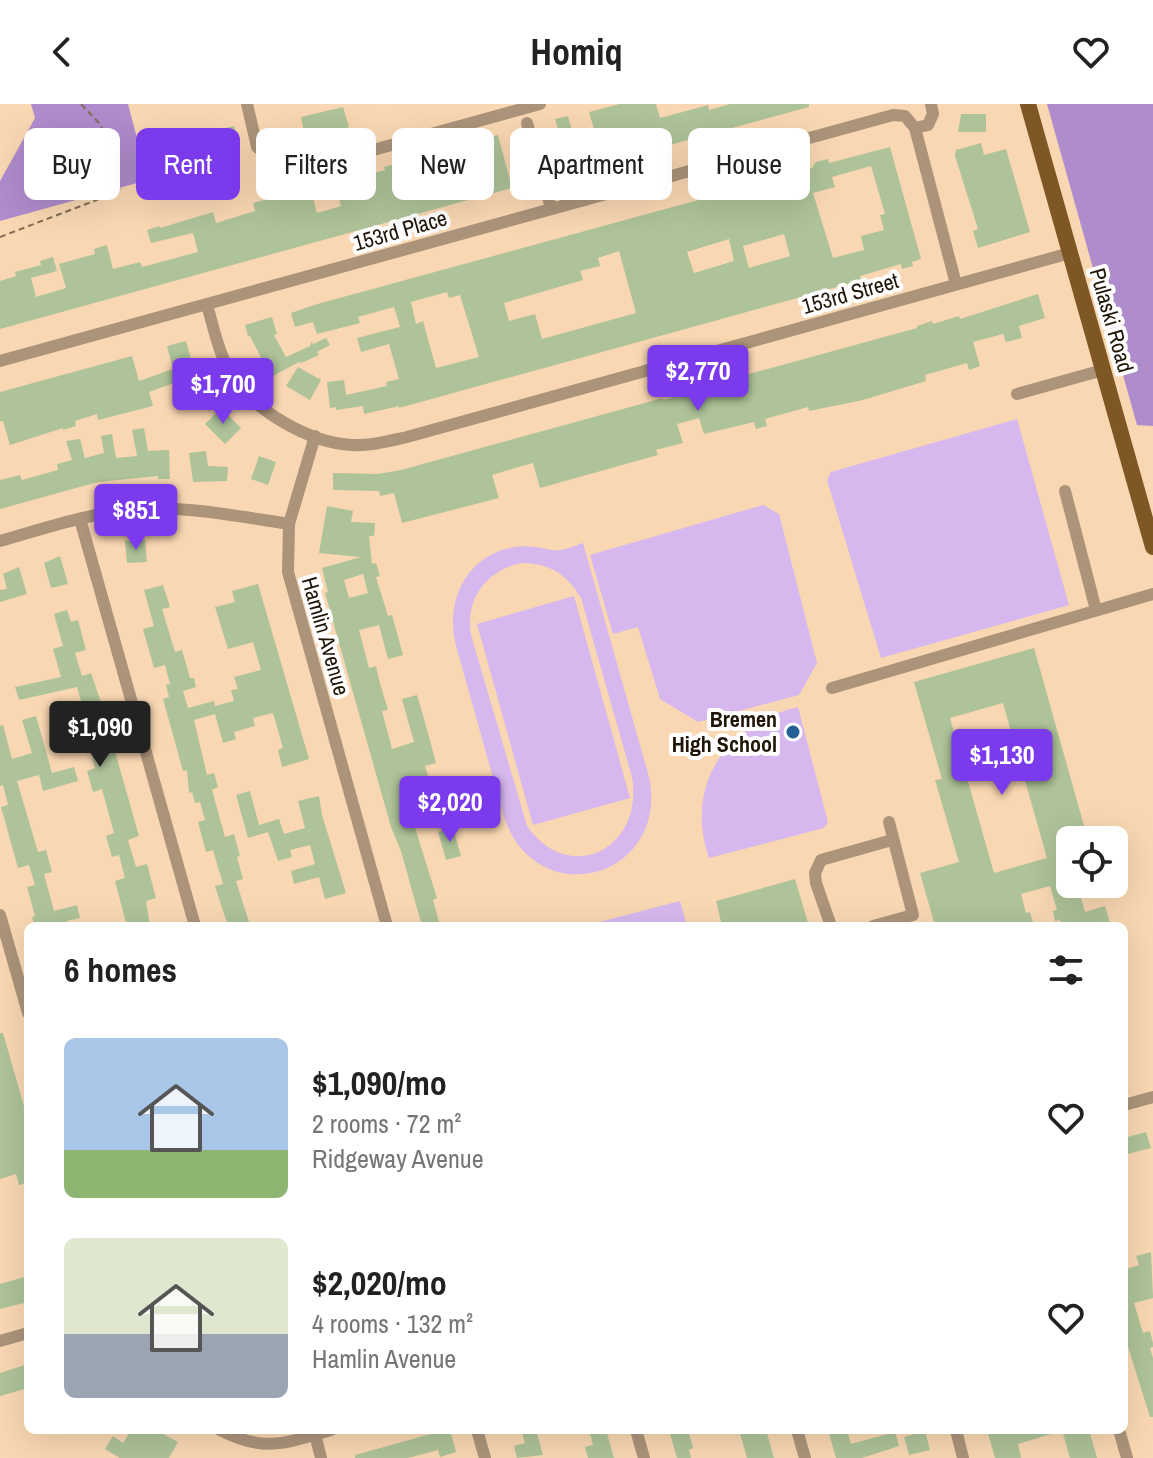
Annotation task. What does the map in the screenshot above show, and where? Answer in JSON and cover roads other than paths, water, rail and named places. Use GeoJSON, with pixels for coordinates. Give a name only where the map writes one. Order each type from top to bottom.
{"type":"FeatureCollection","features":[{"type":"Feature","properties":{"kind":"main road","name":"Pulaski Road"},"geometry":{"type":"LineString","coordinates":[[1028,104],[1153,547]]}},
{"type":"Feature","properties":{"kind":"street"},"geometry":{"type":"LineString","coordinates":[[247,104],[257,147],[281,167],[308,168],[540,104]]}},
{"type":"Feature","properties":{"kind":"street"},"geometry":{"type":"LineString","coordinates":[[915,128],[928,125],[933,114],[931,104]]}},
{"type":"Feature","properties":{"kind":"street"},"geometry":{"type":"LineString","coordinates":[[897,112],[915,128],[956,284]]}},
{"type":"Feature","properties":{"kind":"street","name":"153rd Place"},"geometry":{"type":"LineString","coordinates":[[0,361],[897,112]]}},
{"type":"Feature","properties":{"kind":"street"},"geometry":{"type":"LineString","coordinates":[[527,123],[551,208]]}},
{"type":"Feature","properties":{"kind":"street","name":"153rd Street"},"geometry":{"type":"LineString","coordinates":[[315,436],[351,445],[368,445],[407,437],[1070,253]]}},
{"type":"Feature","properties":{"kind":"street"},"geometry":{"type":"LineString","coordinates":[[207,305],[217,342],[232,375],[270,415],[315,436]]}},
{"type":"Feature","properties":{"kind":"street"},"geometry":{"type":"LineString","coordinates":[[1017,394],[1103,370]]}},
{"type":"Feature","properties":{"kind":"street","name":"Hamlin Avenue"},"geometry":{"type":"LineString","coordinates":[[315,436],[289,524],[288,572],[386,922]]}},
{"type":"Feature","properties":{"kind":"street"},"geometry":{"type":"LineString","coordinates":[[1065,491],[1096,610]]}},
{"type":"Feature","properties":{"kind":"street"},"geometry":{"type":"LineString","coordinates":[[0,541],[80,519],[143,509],[236,516],[289,524]]}},
{"type":"Feature","properties":{"kind":"street"},"geometry":{"type":"LineString","coordinates":[[80,519],[194,922]]}},
{"type":"Feature","properties":{"kind":"street"},"geometry":{"type":"LineString","coordinates":[[832,688],[1153,594]]}},
{"type":"Feature","properties":{"kind":"street"},"geometry":{"type":"LineString","coordinates":[[888,922],[913,915],[889,822]]}},
{"type":"Feature","properties":{"kind":"street"},"geometry":{"type":"LineString","coordinates":[[830,922],[816,883],[815,873],[821,860],[892,840]]}},
{"type":"Feature","properties":{"kind":"street"},"geometry":{"type":"LineString","coordinates":[[0,915],[24,999]]}},
{"type":"Feature","properties":{"kind":"street"},"geometry":{"type":"LineString","coordinates":[[1128,1104],[1153,1097]]}},
{"type":"Feature","properties":{"kind":"street"},"geometry":{"type":"LineString","coordinates":[[0,1341],[24,1334]]}},
{"type":"Feature","properties":{"kind":"street"},"geometry":{"type":"LineString","coordinates":[[227,1434],[238,1440],[268,1445],[307,1434]]}},
{"type":"Feature","properties":{"kind":"street"},"geometry":{"type":"LineString","coordinates":[[315,1434],[321,1458]]}},
{"type":"Feature","properties":{"kind":"street"},"geometry":{"type":"LineString","coordinates":[[478,1434],[485,1458]]}},
{"type":"Feature","properties":{"kind":"street"},"geometry":{"type":"LineString","coordinates":[[637,1434],[644,1458]]}},
{"type":"Feature","properties":{"kind":"street"},"geometry":{"type":"LineString","coordinates":[[798,1434],[805,1458]]}},
{"type":"Feature","properties":{"kind":"street"},"geometry":{"type":"LineString","coordinates":[[957,1434],[963,1458]]}},
{"type":"Feature","properties":{"kind":"street"},"geometry":{"type":"LineString","coordinates":[[1120,1434],[1127,1458]]}},
{"type":"Feature","properties":{"kind":"place","name":"Bremen High School"},"geometry":{"type":"Point","coordinates":[793,732]}}]}
